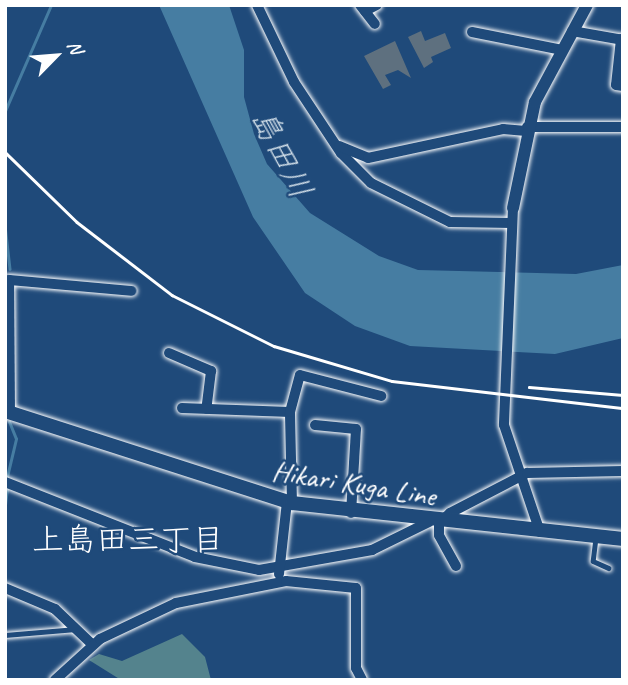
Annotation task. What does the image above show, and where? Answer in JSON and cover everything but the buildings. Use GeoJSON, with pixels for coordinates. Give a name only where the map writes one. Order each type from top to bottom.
{"type":"FeatureCollection","features":[{"type":"Feature","properties":{"kind":"main road","name":"Hikari Kuga Line"},"geometry":{"type":"LineString","coordinates":[[8,412],[290,503],[434,523],[623,539]]}},
{"type":"Feature","properties":{"kind":"street"},"geometry":{"type":"LineString","coordinates":[[257,5],[294,82],[339,146],[372,183],[410,207],[450,222],[512,228]]}},
{"type":"Feature","properties":{"kind":"street"},"geometry":{"type":"LineString","coordinates":[[375,24],[363,8],[377,5]]}},
{"type":"Feature","properties":{"kind":"street"},"geometry":{"type":"LineString","coordinates":[[540,533],[504,425],[513,208],[526,129],[562,50],[587,5]]}},
{"type":"Feature","properties":{"kind":"street"},"geometry":{"type":"LineString","coordinates":[[572,31],[622,40],[616,85],[623,86]]}},
{"type":"Feature","properties":{"kind":"street"},"geometry":{"type":"LineString","coordinates":[[472,32],[562,50]]}},
{"type":"Feature","properties":{"kind":"street"},"geometry":{"type":"LineString","coordinates":[[339,146],[368,158],[503,130],[623,127]]}},
{"type":"Feature","properties":{"kind":"street"},"geometry":{"type":"LineString","coordinates":[[8,412],[7,280],[132,291]]}},
{"type":"Feature","properties":{"kind":"street"},"geometry":{"type":"LineString","coordinates":[[169,353],[211,371],[206,409]]}},
{"type":"Feature","properties":{"kind":"street"},"geometry":{"type":"LineString","coordinates":[[280,582],[279,569],[290,503],[290,412],[300,375],[381,396]]}},
{"type":"Feature","properties":{"kind":"street"},"geometry":{"type":"LineString","coordinates":[[182,408],[290,412]]}},
{"type":"Feature","properties":{"kind":"street"},"geometry":{"type":"LineString","coordinates":[[315,425],[356,429],[351,513]]}},
{"type":"Feature","properties":{"kind":"street"},"geometry":{"type":"LineString","coordinates":[[7,482],[225,567],[279,569],[372,550],[434,523],[519,475],[623,471]]}},
{"type":"Feature","properties":{"kind":"street"},"geometry":{"type":"LineString","coordinates":[[434,523],[441,547],[456,566]]}},
{"type":"Feature","properties":{"kind":"street"},"geometry":{"type":"LineString","coordinates":[[55,680],[93,645],[193,597],[280,582],[356,588],[356,668],[362,680]]}},
{"type":"Feature","properties":{"kind":"street"},"geometry":{"type":"LineString","coordinates":[[5,587],[46,603],[93,645]]}},
{"type":"Feature","properties":{"kind":"lane"},"geometry":{"type":"LineString","coordinates":[[596,538],[593,561],[609,568]]}},
{"type":"Feature","properties":{"kind":"lane"},"geometry":{"type":"LineString","coordinates":[[5,635],[76,628]]}},
{"type":"Feature","properties":{"kind":"green space"},"geometry":{"type":"Polygon","coordinates":[[[182,634],[205,657],[211,680],[121,680],[89,660],[99,654],[122,661],[182,634]]]}},
{"type":"Feature","properties":{"kind":"water"},"geometry":{"type":"Polygon","coordinates":[[[159,5],[229,5],[244,50],[244,97],[254,134],[267,164],[310,213],[379,256],[418,270],[576,274],[623,265],[623,338],[555,354],[410,346],[355,326],[305,293],[253,217],[159,5]]]}},
{"type":"Feature","properties":{"kind":"waterway"},"geometry":{"type":"LineString","coordinates":[[5,111],[51,5]]}},
{"type":"Feature","properties":{"kind":"waterway"},"geometry":{"type":"LineString","coordinates":[[5,225],[10,269]]}},
{"type":"Feature","properties":{"kind":"waterway"},"geometry":{"type":"LineString","coordinates":[[6,481],[16,439],[9,422]]}},
{"type":"Feature","properties":{"kind":"waterway"},"geometry":{"type":"LineString","coordinates":[[5,505],[7,488]]}},
{"type":"Feature","properties":{"kind":"railway"},"geometry":{"type":"LineString","coordinates":[[5,152],[77,222],[172,295],[274,346],[392,381],[623,408]]}},
{"type":"Feature","properties":{"kind":"railway"},"geometry":{"type":"LineString","coordinates":[[529,387],[623,395]]}},
{"type":"Feature","properties":{"kind":"district","name":"上島田三丁目"},"geometry":{"type":"Point","coordinates":[128,540]}},
{"type":"Feature","properties":{"kind":"water label","name":"島田川"},"geometry":{"type":"Point","coordinates":[281,154]}}]}
